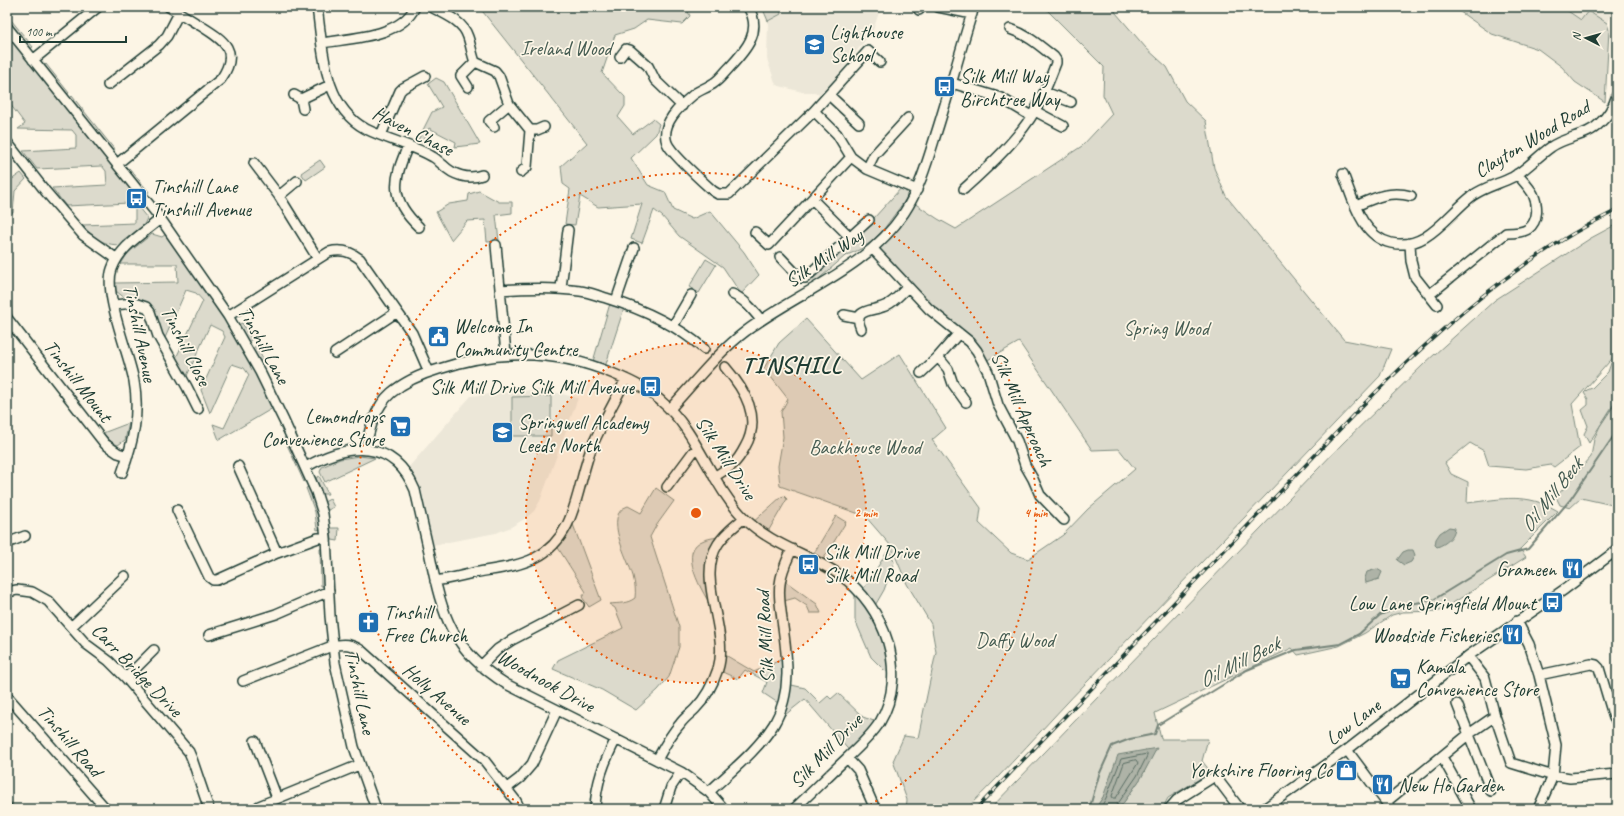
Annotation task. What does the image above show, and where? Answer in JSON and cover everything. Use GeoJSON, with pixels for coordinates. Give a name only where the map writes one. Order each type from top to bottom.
{"type":"FeatureCollection","features":[{"type":"Feature","properties":{"kind":"street"},"geometry":{"type":"LineString","coordinates":[[33,60],[98,7]]}},
{"type":"Feature","properties":{"kind":"street"},"geometry":{"type":"LineString","coordinates":[[117,164],[221,79],[228,67],[228,49],[221,38],[169,7]]}},
{"type":"Feature","properties":{"kind":"street","name":"Haven Chase"},"geometry":{"type":"LineString","coordinates":[[317,7],[330,85],[343,108],[352,118],[363,127],[434,157],[455,173],[471,178],[482,175]]}},
{"type":"Feature","properties":{"kind":"street"},"geometry":{"type":"LineString","coordinates":[[322,43],[386,31],[406,18],[416,7]]}},
{"type":"Feature","properties":{"kind":"street"},"geometry":{"type":"LineString","coordinates":[[430,7],[448,15],[464,29],[468,36],[475,62]]}},
{"type":"Feature","properties":{"kind":"street"},"geometry":{"type":"LineString","coordinates":[[748,7],[754,16],[753,35],[744,53],[715,82],[694,94],[669,120],[666,127],[665,134],[669,148],[713,191],[718,194],[729,194],[814,111],[868,51],[880,62]]}},
{"type":"Feature","properties":{"kind":"street"},"geometry":{"type":"LineString","coordinates":[[938,7],[973,10]]}},
{"type":"Feature","properties":{"kind":"street","name":"Silk Mill Way"},"geometry":{"type":"LineString","coordinates":[[670,409],[730,344],[761,320],[853,265],[873,249],[893,228],[902,216],[924,172],[973,10]]}},
{"type":"Feature","properties":{"kind":"street"},"geometry":{"type":"LineString","coordinates":[[108,85],[159,45],[167,36],[180,13]]}},
{"type":"Feature","properties":{"kind":"street","name":"Tinshill Lane"},"geometry":{"type":"LineString","coordinates":[[7,27],[160,219],[228,316],[260,372],[306,467],[316,492],[326,537],[332,646],[345,712],[359,765],[376,809]]}},
{"type":"Feature","properties":{"kind":"street"},"geometry":{"type":"LineString","coordinates":[[964,189],[994,162],[1018,134],[1033,113],[1045,92],[1056,63],[1056,60],[1023,34],[1010,29]]}},
{"type":"Feature","properties":{"kind":"street"},"geometry":{"type":"LineString","coordinates":[[620,57],[626,49],[630,50],[648,66],[655,80],[682,106]]}},
{"type":"Feature","properties":{"kind":"street"},"geometry":{"type":"LineString","coordinates":[[468,87],[461,76],[475,62]]}},
{"type":"Feature","properties":{"kind":"street"},"geometry":{"type":"LineString","coordinates":[[475,62],[495,71],[499,76],[509,104],[530,130],[527,167],[520,172]]}},
{"type":"Feature","properties":{"kind":"street"},"geometry":{"type":"LineString","coordinates":[[381,135],[400,92],[403,88],[425,76]]}},
{"type":"Feature","properties":{"kind":"street"},"geometry":{"type":"LineString","coordinates":[[952,83],[1001,98],[1063,126]]}},
{"type":"Feature","properties":{"kind":"street"},"geometry":{"type":"LineString","coordinates":[[303,109],[298,97],[330,85]]}},
{"type":"Feature","properties":{"kind":"street"},"geometry":{"type":"LineString","coordinates":[[1045,92],[1071,102]]}},
{"type":"Feature","properties":{"kind":"street"},"geometry":{"type":"LineString","coordinates":[[828,95],[859,123]]}},
{"type":"Feature","properties":{"kind":"street","name":"Clayton Wood Road"},"geometry":{"type":"LineString","coordinates":[[1343,174],[1356,206],[1369,230],[1380,239],[1390,243],[1402,245],[1410,243],[1426,238],[1472,196],[1516,174],[1552,146],[1588,132],[1600,124],[1608,113],[1617,95]]}},
{"type":"Feature","properties":{"kind":"street"},"geometry":{"type":"LineString","coordinates":[[494,127],[489,121],[509,104]]}},
{"type":"Feature","properties":{"kind":"street"},"geometry":{"type":"LineString","coordinates":[[814,111],[837,134],[851,157],[867,169],[916,190]]}},
{"type":"Feature","properties":{"kind":"street"},"geometry":{"type":"LineString","coordinates":[[867,169],[874,155],[908,118]]}},
{"type":"Feature","properties":{"kind":"street"},"geometry":{"type":"LineString","coordinates":[[530,130],[537,130],[544,127]]}},
{"type":"Feature","properties":{"kind":"street"},"geometry":{"type":"LineString","coordinates":[[7,142],[46,192],[83,235],[117,259]]}},
{"type":"Feature","properties":{"kind":"street"},"geometry":{"type":"LineString","coordinates":[[408,146],[398,169],[397,191],[406,214],[419,227]]}},
{"type":"Feature","properties":{"kind":"street"},"geometry":{"type":"LineString","coordinates":[[755,232],[769,245],[851,157]]}},
{"type":"Feature","properties":{"kind":"street"},"geometry":{"type":"LineString","coordinates":[[254,163],[279,196],[318,259]]}},
{"type":"Feature","properties":{"kind":"street"},"geometry":{"type":"LineString","coordinates":[[1429,295],[1506,233],[1528,229],[1536,218],[1537,206],[1532,192],[1516,174]]}},
{"type":"Feature","properties":{"kind":"street"},"geometry":{"type":"LineString","coordinates":[[279,196],[297,181]]}},
{"type":"Feature","properties":{"kind":"street"},"geometry":{"type":"LineString","coordinates":[[1356,206],[1389,193],[1401,193],[1411,196]]}},
{"type":"Feature","properties":{"kind":"street"},"geometry":{"type":"LineString","coordinates":[[812,199],[850,237]]}},
{"type":"Feature","properties":{"kind":"street","name":"Tinshill Avenue"},"geometry":{"type":"LineString","coordinates":[[122,473],[128,456],[135,425],[135,392],[134,381],[114,305],[110,282],[112,269],[126,247],[160,219]]}},
{"type":"Feature","properties":{"kind":"street"},"geometry":{"type":"LineString","coordinates":[[780,257],[800,278],[805,278],[868,220]]}},
{"type":"Feature","properties":{"kind":"street"},"geometry":{"type":"LineString","coordinates":[[561,288],[568,230]]}},
{"type":"Feature","properties":{"kind":"street"},"geometry":{"type":"LineString","coordinates":[[1410,243],[1411,261],[1415,277],[1437,305]]}},
{"type":"Feature","properties":{"kind":"street"},"geometry":{"type":"LineString","coordinates":[[496,245],[506,354]]}},
{"type":"Feature","properties":{"kind":"street"},"geometry":{"type":"LineString","coordinates":[[616,301],[634,248]]}},
{"type":"Feature","properties":{"kind":"street","name":"Silk Mill Approach"},"geometry":{"type":"LineString","coordinates":[[873,249],[938,318],[970,342],[984,362],[998,405],[1017,441],[1025,465],[1040,495],[1064,520]]}},
{"type":"Feature","properties":{"kind":"street"},"geometry":{"type":"LineString","coordinates":[[228,316],[328,252],[338,250],[347,251],[360,259],[412,333],[429,372]]}},
{"type":"Feature","properties":{"kind":"street"},"geometry":{"type":"LineString","coordinates":[[861,329],[858,322],[864,311],[887,305],[908,287]]}},
{"type":"Feature","properties":{"kind":"street"},"geometry":{"type":"LineString","coordinates":[[500,290],[561,288],[582,291],[616,301],[673,326],[689,335],[704,349]]}},
{"type":"Feature","properties":{"kind":"street"},"geometry":{"type":"LineString","coordinates":[[732,294],[748,305],[761,320]]}},
{"type":"Feature","properties":{"kind":"street"},"geometry":{"type":"LineString","coordinates":[[673,326],[691,295]]}},
{"type":"Feature","properties":{"kind":"street","name":"Tinshill Close"},"geometry":{"type":"LineString","coordinates":[[114,305],[134,303],[146,307],[150,312],[158,336],[198,409]]}},
{"type":"Feature","properties":{"kind":"street"},"geometry":{"type":"LineString","coordinates":[[335,353],[397,312]]}},
{"type":"Feature","properties":{"kind":"street"},"geometry":{"type":"LineString","coordinates":[[844,315],[859,318]]}},
{"type":"Feature","properties":{"kind":"street","name":"Tinshill Mount"},"geometry":{"type":"LineString","coordinates":[[7,318],[105,444],[118,453],[128,456]]}},
{"type":"Feature","properties":{"kind":"street"},"geometry":{"type":"LineString","coordinates":[[921,374],[959,333]]}},
{"type":"Feature","properties":{"kind":"street","name":"Silk Mill Drive"},"geometry":{"type":"LineString","coordinates":[[366,449],[370,427],[376,413],[390,394],[409,380],[462,361],[506,354],[536,354],[576,360],[626,379],[647,390],[670,409],[688,430],[714,477],[731,503],[744,518],[766,535],[822,563],[842,576],[855,588],[873,609],[887,639],[892,673],[887,704],[880,723],[871,734],[794,809]]}},
{"type":"Feature","properties":{"kind":"street"},"geometry":{"type":"LineString","coordinates":[[938,357],[948,369],[953,384],[966,402]]}},
{"type":"Feature","properties":{"kind":"street"},"geometry":{"type":"LineString","coordinates":[[714,477],[733,464],[741,454],[748,442],[752,429],[753,417],[751,407],[735,379],[725,368]]}},
{"type":"Feature","properties":{"kind":"street"},"geometry":{"type":"LineString","coordinates":[[435,581],[522,563],[536,558],[555,543],[571,519],[593,445],[626,379]]}},
{"type":"Feature","properties":{"kind":"street"},"geometry":{"type":"LineString","coordinates":[[667,487],[693,452],[698,448]]}},
{"type":"Feature","properties":{"kind":"street","name":"Woodnook Drive"},"geometry":{"type":"LineString","coordinates":[[306,467],[323,458],[345,450],[366,449],[381,453],[398,463],[409,476],[418,503],[438,596],[447,620],[461,644],[481,666],[506,684],[681,772],[709,792],[724,809]]}},
{"type":"Feature","properties":{"kind":"street"},"geometry":{"type":"LineString","coordinates":[[238,466],[277,553]]}},
{"type":"Feature","properties":{"kind":"street"},"geometry":{"type":"LineString","coordinates":[[177,510],[212,580],[217,580],[277,553],[318,538],[326,537]]}},
{"type":"Feature","properties":{"kind":"street"},"geometry":{"type":"LineString","coordinates":[[656,760],[669,736],[704,700],[711,688],[718,670],[722,653],[710,576],[710,562],[722,538],[744,518]]}},
{"type":"Feature","properties":{"kind":"street"},"geometry":{"type":"LineString","coordinates":[[7,543],[25,536]]}},
{"type":"Feature","properties":{"kind":"street","name":"Silk Mill Road"},"geometry":{"type":"LineString","coordinates":[[709,792],[767,735],[779,713],[787,684],[787,657],[779,585],[783,570],[792,549]]}},
{"type":"Feature","properties":{"kind":"street","name":"Low Lane"},"geometry":{"type":"LineString","coordinates":[[1264,809],[1347,750],[1468,656],[1565,589],[1617,550]]}},
{"type":"Feature","properties":{"kind":"street"},"geometry":{"type":"LineString","coordinates":[[71,627],[125,576]]}},
{"type":"Feature","properties":{"kind":"street","name":"Carr Bridge Drive"},"geometry":{"type":"LineString","coordinates":[[7,592],[24,590],[40,595],[48,601],[86,644],[105,658],[126,678],[189,752],[209,809]]}},
{"type":"Feature","properties":{"kind":"street"},"geometry":{"type":"LineString","coordinates":[[209,635],[276,614],[329,591]]}},
{"type":"Feature","properties":{"kind":"street"},"geometry":{"type":"LineString","coordinates":[[481,666],[498,649],[512,640],[579,605]]}},
{"type":"Feature","properties":{"kind":"street"},"geometry":{"type":"LineString","coordinates":[[1517,621],[1529,644],[1539,676],[1556,745],[1550,775],[1538,809]]}},
{"type":"Feature","properties":{"kind":"street","name":"Holly Avenue"},"geometry":{"type":"LineString","coordinates":[[332,646],[341,644],[350,645],[362,651],[484,760],[516,800],[520,809]]}},
{"type":"Feature","properties":{"kind":"street"},"geometry":{"type":"LineString","coordinates":[[242,681],[332,646]]}},
{"type":"Feature","properties":{"kind":"street"},"geometry":{"type":"LineString","coordinates":[[126,678],[154,650]]}},
{"type":"Feature","properties":{"kind":"street"},"geometry":{"type":"LineString","coordinates":[[1468,656],[1485,678],[1495,716],[1511,764],[1550,775],[1570,778],[1617,774]]}},
{"type":"Feature","properties":{"kind":"street"},"geometry":{"type":"LineString","coordinates":[[1539,676],[1591,664],[1596,665],[1599,668],[1614,718]]}},
{"type":"Feature","properties":{"kind":"street","name":"Tinshill Road"},"geometry":{"type":"LineString","coordinates":[[7,696],[106,809]]}},
{"type":"Feature","properties":{"kind":"street"},"geometry":{"type":"LineString","coordinates":[[1457,704],[1491,791]]}},
{"type":"Feature","properties":{"kind":"street"},"geometry":{"type":"LineString","coordinates":[[507,788],[520,778],[532,764],[557,710]]}},
{"type":"Feature","properties":{"kind":"street"},"geometry":{"type":"LineString","coordinates":[[1347,750],[1389,805],[1468,734],[1495,716]]}},
{"type":"Feature","properties":{"kind":"street"},"geometry":{"type":"LineString","coordinates":[[595,809],[597,786],[601,770],[616,739]]}},
{"type":"Feature","properties":{"kind":"street"},"geometry":{"type":"LineString","coordinates":[[255,741],[263,753],[277,798]]}},
{"type":"Feature","properties":{"kind":"street"},"geometry":{"type":"LineString","coordinates":[[1442,757],[1471,809]]}},
{"type":"Feature","properties":{"kind":"street"},"geometry":{"type":"LineString","coordinates":[[847,758],[858,770],[875,809]]}},
{"type":"Feature","properties":{"kind":"street"},"geometry":{"type":"LineString","coordinates":[[259,806],[359,765]]}},
{"type":"Feature","properties":{"kind":"street"},"geometry":{"type":"LineString","coordinates":[[664,809],[672,787],[681,772]]}},
{"type":"Feature","properties":{"kind":"street"},"geometry":{"type":"LineString","coordinates":[[1169,809],[1177,800],[1215,776],[1240,809]]}},
{"type":"Feature","properties":{"kind":"shaded area","name":"Lighthouse School"},"geometry":{"type":"Polygon","coordinates":[[[779,7],[881,7],[873,30],[823,94],[802,92],[776,85],[767,59],[768,21],[781,14],[779,7]]]}},
{"type":"Feature","properties":{"kind":"shaded area"},"geometry":{"type":"Polygon","coordinates":[[[1562,7],[1617,7],[1607,23],[1588,12],[1581,20],[1562,7]]]}},
{"type":"Feature","properties":{"kind":"shaded area","name":"Springwell Academy Leeds North"},"geometry":{"type":"Polygon","coordinates":[[[542,389],[578,398],[540,501],[534,511],[511,527],[496,533],[433,545],[421,490],[416,479],[408,468],[471,396],[542,389]]]}},
{"type":"Feature","properties":{"kind":"green space","name":"Ireland Wood"},"geometry":{"type":"Polygon","coordinates":[[[479,7],[686,7],[690,16],[682,24],[647,20],[634,29],[615,35],[602,73],[625,97],[625,106],[618,117],[633,134],[653,119],[659,124],[656,134],[631,158],[648,185],[665,192],[673,210],[692,219],[710,211],[744,252],[759,275],[741,294],[723,267],[679,236],[662,216],[654,210],[642,243],[631,239],[642,204],[598,207],[580,196],[575,225],[565,224],[570,189],[563,184],[561,166],[587,143],[479,7]]]}},
{"type":"Feature","properties":{"kind":"green space"},"geometry":{"type":"Polygon","coordinates":[[[762,7],[779,7],[781,14],[768,21],[762,7]]]}},
{"type":"Feature","properties":{"kind":"green space"},"geometry":{"type":"Polygon","coordinates":[[[1044,7],[1113,7],[1116,13],[1146,48],[1167,67],[1185,101],[1206,121],[1214,168],[1226,196],[1344,340],[1391,349],[1380,376],[966,809],[906,809],[907,800],[893,761],[904,736],[918,738],[936,652],[931,624],[907,584],[891,546],[865,516],[780,486],[778,466],[783,437],[781,412],[788,399],[764,368],[779,343],[806,319],[861,380],[900,354],[946,428],[932,440],[981,508],[979,523],[1011,553],[1028,559],[1063,535],[1088,509],[1135,469],[1119,449],[1092,450],[1019,342],[984,362],[965,337],[873,249],[911,201],[956,229],[1082,146],[1112,114],[1103,95],[1104,67],[1044,7]]]}},
{"type":"Feature","properties":{"kind":"green space"},"geometry":{"type":"Polygon","coordinates":[[[1453,7],[1562,7],[1581,20],[1588,11],[1607,23],[1609,30],[1605,102],[1575,82],[1562,67],[1538,49],[1492,34],[1453,7]]]}},
{"type":"Feature","properties":{"kind":"green space"},"geometry":{"type":"Polygon","coordinates":[[[7,15],[33,47],[30,49],[7,21],[7,15]]]}},
{"type":"Feature","properties":{"kind":"green space"},"geometry":{"type":"Polygon","coordinates":[[[7,33],[139,198],[134,202],[147,218],[144,225],[118,245],[106,243],[98,239],[82,225],[135,223],[135,208],[130,203],[66,206],[52,188],[107,185],[106,171],[102,166],[37,169],[23,151],[76,148],[76,135],[72,130],[18,129],[25,124],[7,100],[7,64],[10,50],[7,48],[7,33]]]}},
{"type":"Feature","properties":{"kind":"green space"},"geometry":{"type":"Polygon","coordinates":[[[46,64],[69,93],[66,95],[43,67],[46,64]]]}},
{"type":"Feature","properties":{"kind":"green space"},"geometry":{"type":"Polygon","coordinates":[[[436,78],[444,82],[480,144],[455,147],[456,142],[429,128],[423,142],[418,140],[432,112],[442,107],[428,84],[436,78]]]}},
{"type":"Feature","properties":{"kind":"green space"},"geometry":{"type":"Polygon","coordinates":[[[72,96],[115,150],[112,152],[69,99],[72,96]]]}},
{"type":"Feature","properties":{"kind":"green space"},"geometry":{"type":"Polygon","coordinates":[[[320,160],[325,167],[306,180],[301,173],[320,160]]]}},
{"type":"Feature","properties":{"kind":"green space"},"geometry":{"type":"Polygon","coordinates":[[[129,168],[149,192],[146,194],[126,170],[129,168]]]}},
{"type":"Feature","properties":{"kind":"green space"},"geometry":{"type":"Polygon","coordinates":[[[21,173],[26,179],[15,191],[13,213],[7,212],[7,183],[21,173]]]}},
{"type":"Feature","properties":{"kind":"green space"},"geometry":{"type":"Polygon","coordinates":[[[902,187],[907,195],[906,199],[884,229],[871,242],[861,249],[845,256],[813,284],[811,281],[855,239],[902,187]]]}},
{"type":"Feature","properties":{"kind":"green space"},"geometry":{"type":"Polygon","coordinates":[[[479,191],[499,202],[512,202],[512,213],[496,215],[499,241],[487,242],[485,220],[467,221],[451,240],[436,212],[449,204],[468,201],[469,194],[479,191]]]}},
{"type":"Feature","properties":{"kind":"green space"},"geometry":{"type":"Polygon","coordinates":[[[1617,224],[1617,353],[1572,404],[1580,447],[1554,467],[1551,465],[1526,469],[1489,466],[1484,451],[1470,443],[1445,463],[1451,474],[1468,482],[1467,503],[1514,498],[1535,501],[1558,511],[1520,549],[1526,557],[1440,611],[1403,612],[1392,615],[1365,633],[1339,646],[1298,655],[1292,648],[1155,713],[1161,739],[1208,739],[1202,761],[1211,772],[1168,798],[1162,809],[1158,809],[1152,804],[1147,809],[1119,809],[1141,778],[1156,748],[1103,797],[1095,809],[990,809],[1343,443],[1425,363],[1495,300],[1591,238],[1617,224]]]}},
{"type":"Feature","properties":{"kind":"green space"},"geometry":{"type":"Polygon","coordinates":[[[152,234],[162,237],[166,234],[242,347],[252,364],[273,408],[219,440],[213,424],[224,428],[249,375],[244,368],[232,364],[210,413],[201,390],[225,337],[222,331],[210,325],[186,378],[175,360],[203,301],[196,293],[186,290],[165,338],[159,326],[156,314],[148,303],[135,298],[126,299],[116,291],[115,283],[178,282],[177,264],[121,264],[128,253],[152,234]]]}},
{"type":"Feature","properties":{"kind":"green space"},"geometry":{"type":"Polygon","coordinates":[[[706,259],[716,265],[699,293],[689,287],[706,259]]]}},
{"type":"Feature","properties":{"kind":"green space"},"geometry":{"type":"Polygon","coordinates":[[[7,272],[12,315],[7,309],[7,272]]]}},
{"type":"Feature","properties":{"kind":"green space"},"geometry":{"type":"Polygon","coordinates":[[[611,300],[625,305],[604,370],[592,365],[611,300]]]}},
{"type":"Feature","properties":{"kind":"green space"},"geometry":{"type":"Polygon","coordinates":[[[242,323],[252,339],[248,342],[238,325],[242,323]]]}},
{"type":"Feature","properties":{"kind":"green space"},"geometry":{"type":"Polygon","coordinates":[[[256,346],[263,359],[259,362],[252,349],[256,346]]]}},
{"type":"Feature","properties":{"kind":"green space"},"geometry":{"type":"Polygon","coordinates":[[[1617,357],[1617,399],[1589,443],[1584,434],[1588,426],[1582,410],[1588,405],[1588,399],[1584,393],[1592,388],[1608,372],[1611,363],[1617,357]]]}},
{"type":"Feature","properties":{"kind":"green space"},"geometry":{"type":"Polygon","coordinates":[[[551,396],[551,436],[512,436],[512,397],[551,396]]]}},
{"type":"Feature","properties":{"kind":"green space"},"geometry":{"type":"Polygon","coordinates":[[[1617,401],[1617,506],[1581,498],[1570,508],[1560,505],[1556,497],[1591,457],[1594,439],[1600,426],[1617,401]]]}},
{"type":"Feature","properties":{"kind":"green space"},"geometry":{"type":"Polygon","coordinates":[[[129,423],[125,440],[118,445],[113,443],[103,433],[129,423]]]}},
{"type":"Feature","properties":{"kind":"green space"},"geometry":{"type":"Polygon","coordinates":[[[287,436],[306,481],[304,482],[284,438],[287,436]]]}},
{"type":"Feature","properties":{"kind":"green space"},"geometry":{"type":"Polygon","coordinates":[[[359,456],[375,458],[325,482],[320,472],[322,467],[340,459],[359,456]]]}},
{"type":"Feature","properties":{"kind":"green space"},"geometry":{"type":"Polygon","coordinates":[[[319,476],[328,494],[321,494],[315,479],[319,476]]]}},
{"type":"Feature","properties":{"kind":"green space"},"geometry":{"type":"Polygon","coordinates":[[[309,487],[318,511],[321,529],[317,530],[315,512],[306,488],[309,487]]]}},
{"type":"Feature","properties":{"kind":"green space"},"geometry":{"type":"Polygon","coordinates":[[[656,488],[674,501],[650,537],[679,627],[679,647],[669,677],[658,690],[636,710],[602,690],[553,669],[558,660],[623,628],[615,608],[609,604],[623,603],[635,598],[635,584],[619,538],[617,518],[621,511],[628,506],[641,513],[656,488]]]}},
{"type":"Feature","properties":{"kind":"green space"},"geometry":{"type":"Polygon","coordinates":[[[784,496],[787,499],[766,535],[751,524],[781,497],[784,496]]]}},
{"type":"Feature","properties":{"kind":"green space"},"geometry":{"type":"Polygon","coordinates":[[[330,499],[334,507],[326,511],[324,502],[330,499]]]}},
{"type":"Feature","properties":{"kind":"green space"},"geometry":{"type":"Polygon","coordinates":[[[836,516],[846,522],[821,563],[811,558],[836,516]]]}},
{"type":"Feature","properties":{"kind":"green space"},"geometry":{"type":"Polygon","coordinates":[[[571,519],[601,600],[589,607],[582,597],[586,592],[555,543],[571,519]]]}},
{"type":"Feature","properties":{"kind":"green space"},"geometry":{"type":"Polygon","coordinates":[[[330,528],[339,528],[338,541],[332,540],[330,528]]]}},
{"type":"Feature","properties":{"kind":"green space"},"geometry":{"type":"Polygon","coordinates":[[[718,537],[722,538],[712,556],[716,614],[696,577],[692,557],[694,548],[700,542],[706,539],[718,537]]]}},
{"type":"Feature","properties":{"kind":"green space"},"geometry":{"type":"Polygon","coordinates":[[[323,548],[325,586],[321,586],[320,549],[323,548]]]}},
{"type":"Feature","properties":{"kind":"green space"},"geometry":{"type":"Polygon","coordinates":[[[889,549],[894,562],[884,590],[873,609],[879,619],[892,673],[884,670],[871,657],[855,620],[855,588],[861,593],[889,549]]]}},
{"type":"Feature","properties":{"kind":"green space"},"geometry":{"type":"Polygon","coordinates":[[[785,581],[817,604],[821,613],[810,613],[807,606],[795,598],[784,601],[785,581]]]}},
{"type":"Feature","properties":{"kind":"green space"},"geometry":{"type":"Polygon","coordinates":[[[722,653],[754,672],[787,657],[787,684],[805,688],[820,703],[828,696],[831,699],[838,693],[863,717],[879,723],[852,754],[805,699],[775,723],[781,705],[763,693],[767,682],[745,670],[738,679],[718,670],[722,653]]]}},
{"type":"Feature","properties":{"kind":"water"},"geometry":{"type":"Polygon","coordinates":[[[1449,527],[1455,528],[1453,534],[1446,542],[1437,547],[1435,545],[1436,539],[1440,533],[1449,527]]]}},
{"type":"Feature","properties":{"kind":"water"},"geometry":{"type":"Polygon","coordinates":[[[1413,550],[1415,555],[1411,562],[1404,565],[1397,560],[1403,552],[1413,550]]]}},
{"type":"Feature","properties":{"kind":"water"},"geometry":{"type":"Polygon","coordinates":[[[1377,569],[1382,572],[1379,579],[1366,583],[1365,578],[1367,572],[1377,569]]]}},
{"type":"Feature","properties":{"kind":"water"},"geometry":{"type":"Polygon","coordinates":[[[1157,748],[1141,778],[1119,809],[1095,809],[1103,797],[1118,755],[1157,748]]]}},
{"type":"Feature","properties":{"kind":"waterway","name":"Oil Mill Beck"},"geometry":{"type":"LineString","coordinates":[[1087,809],[1091,803],[1099,775],[1112,746],[1130,739],[1155,734],[1158,725],[1247,670],[1296,650],[1340,644],[1359,634],[1380,615],[1404,605],[1433,600],[1506,555],[1528,549],[1570,500],[1617,431]]}},
{"type":"Feature","properties":{"kind":"railway"},"geometry":{"type":"LineString","coordinates":[[976,809],[1391,377],[1481,297],[1513,273],[1546,250],[1617,210]]}},
{"type":"Feature","properties":{"kind":"place","name":"Lighthouse School"},"geometry":{"type":"Point","coordinates":[814,44]}},
{"type":"Feature","properties":{"kind":"place","name":"Silk Mill Way Birchtree Way"},"geometry":{"type":"Point","coordinates":[944,87]}},
{"type":"Feature","properties":{"kind":"place","name":"Tinshill Lane Tinshill Avenue"},"geometry":{"type":"Point","coordinates":[136,198]}},
{"type":"Feature","properties":{"kind":"place","name":"Welcome In Community Centre"},"geometry":{"type":"Point","coordinates":[438,337]}},
{"type":"Feature","properties":{"kind":"place","name":"Silk Mill Drive Silk Mill Avenue"},"geometry":{"type":"Point","coordinates":[650,387]}},
{"type":"Feature","properties":{"kind":"place","name":"Lemondrops Convenience Store"},"geometry":{"type":"Point","coordinates":[400,427]}},
{"type":"Feature","properties":{"kind":"place","name":"Springwell Academy Leeds North"},"geometry":{"type":"Point","coordinates":[502,433]}},
{"type":"Feature","properties":{"kind":"place","name":"Silk Mill Drive Silk Mill Road"},"geometry":{"type":"Point","coordinates":[809,564]}},
{"type":"Feature","properties":{"kind":"place","name":"Grameen"},"geometry":{"type":"Point","coordinates":[1572,569]}},
{"type":"Feature","properties":{"kind":"place","name":"Low Lane Springfield Mount"},"geometry":{"type":"Point","coordinates":[1552,603]}},
{"type":"Feature","properties":{"kind":"place","name":"Tinshill Free Church"},"geometry":{"type":"Point","coordinates":[369,623]}},
{"type":"Feature","properties":{"kind":"place","name":"Woodside Fisheries"},"geometry":{"type":"Point","coordinates":[1513,635]}},
{"type":"Feature","properties":{"kind":"place","name":"Kamala Convenience Store"},"geometry":{"type":"Point","coordinates":[1400,678]}},
{"type":"Feature","properties":{"kind":"place","name":"Yorkshire Flooring Co"},"geometry":{"type":"Point","coordinates":[1347,770]}},
{"type":"Feature","properties":{"kind":"place","name":"New Ho Garden"},"geometry":{"type":"Point","coordinates":[1383,785]}},
{"type":"Feature","properties":{"kind":"district","name":"TINSHILL"},"geometry":{"type":"Point","coordinates":[792,365]}},
{"type":"Feature","properties":{"kind":"park label","name":"Spring Wood"},"geometry":{"type":"Point","coordinates":[1166,328]}},
{"type":"Feature","properties":{"kind":"park label","name":"Backhouse Wood"},"geometry":{"type":"Point","coordinates":[865,447]}},
{"type":"Feature","properties":{"kind":"park label","name":"Daffy Wood"},"geometry":{"type":"Point","coordinates":[1015,640]}}]}
